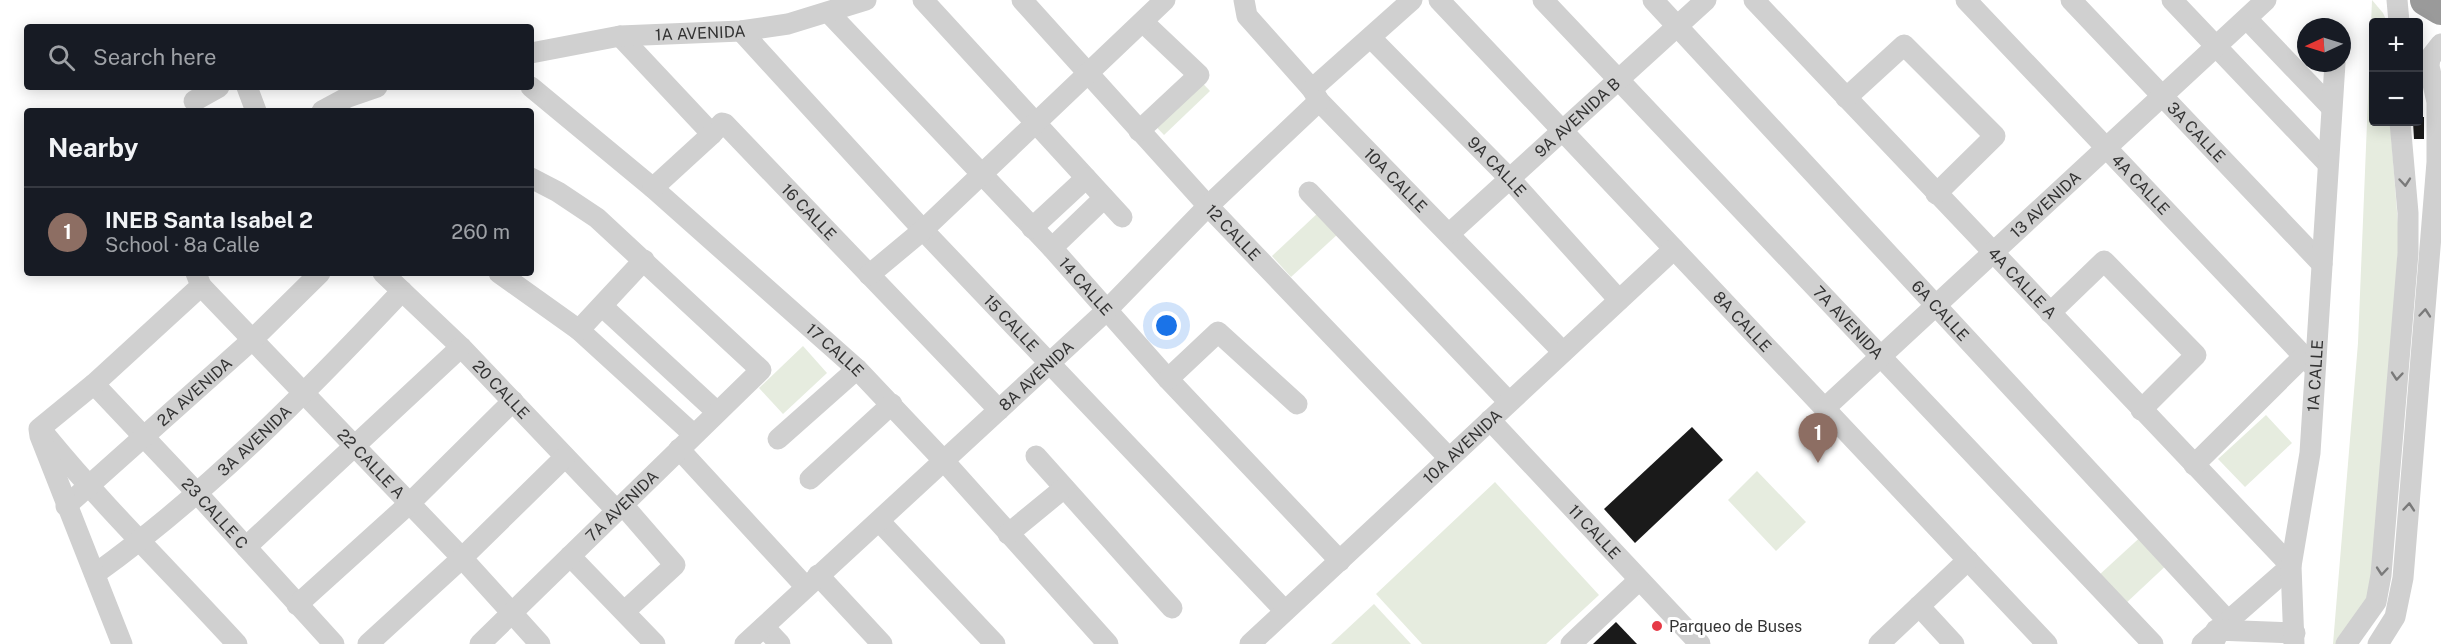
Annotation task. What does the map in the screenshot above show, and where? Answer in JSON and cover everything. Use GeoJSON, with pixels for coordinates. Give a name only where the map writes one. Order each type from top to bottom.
{"type":"FeatureCollection","features":[{"type":"Feature","properties":{"kind":"highway"},"geometry":{"type":"LineString","coordinates":[[2426,0],[2441,9]]}},
{"type":"Feature","properties":{"kind":"street","name":"1A AVENIDA"},"geometry":{"type":"LineString","coordinates":[[534,52],[620,36],[741,31],[789,24],[866,0]]}},
{"type":"Feature","properties":{"kind":"street"},"geometry":{"type":"LineString","coordinates":[[923,0],[1122,217]]}},
{"type":"Feature","properties":{"kind":"street","name":"12 CALLE"},"geometry":{"type":"LineString","coordinates":[[1022,0],[1208,206],[1449,458]]}},
{"type":"Feature","properties":{"kind":"street"},"geometry":{"type":"LineString","coordinates":[[869,275],[923,230],[1165,0]]}},
{"type":"Feature","properties":{"kind":"street","name":"10A CALLE"},"geometry":{"type":"LineString","coordinates":[[1244,0],[1247,16],[1316,95],[1563,352]]}},
{"type":"Feature","properties":{"kind":"street","name":"8A AVENIDA"},"geometry":{"type":"LineString","coordinates":[[746,644],[1106,311],[1371,38],[1412,0]]}},
{"type":"Feature","properties":{"kind":"street","name":"8A CALLE"},"geometry":{"type":"LineString","coordinates":[[1439,0],[2047,644]]}},
{"type":"Feature","properties":{"kind":"street","name":"7A AVENIDA"},"geometry":{"type":"LineString","coordinates":[[1543,0],[2153,644]]}},
{"type":"Feature","properties":{"kind":"street","name":"6A CALLE"},"geometry":{"type":"LineString","coordinates":[[1653,0],[1935,306],[2215,635]]}},
{"type":"Feature","properties":{"kind":"street","name":"9A AVENIDA B"},"geometry":{"type":"LineString","coordinates":[[1450,233],[1706,0]]}},
{"type":"Feature","properties":{"kind":"street","name":"4A CALLE A"},"geometry":{"type":"LineString","coordinates":[[1754,0],[2291,566]]}},
{"type":"Feature","properties":{"kind":"street","name":"4A CALLE"},"geometry":{"type":"LineString","coordinates":[[1966,0],[2309,362]]}},
{"type":"Feature","properties":{"kind":"street","name":"3A CALLE"},"geometry":{"type":"LineString","coordinates":[[2071,0],[2322,264]]}},
{"type":"Feature","properties":{"kind":"street"},"geometry":{"type":"LineString","coordinates":[[2172,0],[2328,164]]}},
{"type":"Feature","properties":{"kind":"street","name":"13 AVENIDA"},"geometry":{"type":"LineString","coordinates":[[1825,408],[1994,255],[2266,0]]}},
{"type":"Feature","properties":{"kind":"street"},"geometry":{"type":"LineString","coordinates":[[2397,0],[2399,18]]}},
{"type":"Feature","properties":{"kind":"street","name":"14 CALLE"},"geometry":{"type":"LineString","coordinates":[[829,13],[1052,248],[1168,379],[1340,561]]}},
{"type":"Feature","properties":{"kind":"street"},"geometry":{"type":"LineString","coordinates":[[2247,19],[2331,107]]}},
{"type":"Feature","properties":{"kind":"street"},"geometry":{"type":"LineString","coordinates":[[1139,131],[1199,75],[1143,22]]}},
{"type":"Feature","properties":{"kind":"street","name":"15 CALLE"},"geometry":{"type":"LineString","coordinates":[[741,31],[923,230],[1285,611]]}},
{"type":"Feature","properties":{"kind":"street"},"geometry":{"type":"LineString","coordinates":[[620,36],[712,134],[652,188]]}},
{"type":"Feature","properties":{"kind":"street","name":"9A CALLE"},"geometry":{"type":"LineString","coordinates":[[1371,38],[1510,179],[1619,300]]}},
{"type":"Feature","properties":{"kind":"street"},"geometry":{"type":"LineString","coordinates":[[2378,644],[2395,616],[2403,578],[2437,147],[2428,102],[2429,66],[2433,52],[2441,44]]}},
{"type":"Feature","properties":{"kind":"street"},"geometry":{"type":"LineString","coordinates":[[1846,98],[1904,45],[1995,136],[1936,194]]}},
{"type":"Feature","properties":{"kind":"street","name":"1A CALLE"},"geometry":{"type":"LineString","coordinates":[[2294,639],[2291,566],[2310,453],[2309,362],[2322,264],[2334,72]]}},
{"type":"Feature","properties":{"kind":"street"},"geometry":{"type":"LineString","coordinates":[[194,101],[214,90]]}},
{"type":"Feature","properties":{"kind":"street"},"geometry":{"type":"LineString","coordinates":[[249,90],[255,108]]}},
{"type":"Feature","properties":{"kind":"street"},"geometry":{"type":"LineString","coordinates":[[328,108],[348,97],[368,90]]}},
{"type":"Feature","properties":{"kind":"street","name":"17 CALLE"},"geometry":{"type":"LineString","coordinates":[[534,90],[652,188],[857,369],[892,404],[1108,644]]}},
{"type":"Feature","properties":{"kind":"street","name":"16 CALLE"},"geometry":{"type":"LineString","coordinates":[[712,134],[722,123],[725,124],[999,410]]}},
{"type":"Feature","properties":{"kind":"street"},"geometry":{"type":"LineString","coordinates":[[2346,644],[2376,602],[2381,574],[2408,253],[2408,213],[2400,126]]}},
{"type":"Feature","properties":{"kind":"street"},"geometry":{"type":"LineString","coordinates":[[2402,148],[2437,147]]}},
{"type":"Feature","properties":{"kind":"street"},"geometry":{"type":"LineString","coordinates":[[1032,228],[1086,178]]}},
{"type":"Feature","properties":{"kind":"street"},"geometry":{"type":"LineString","coordinates":[[534,180],[558,192],[597,218],[644,260],[603,307],[579,330]]}},
{"type":"Feature","properties":{"kind":"street"},"geometry":{"type":"LineString","coordinates":[[1309,192],[1509,402]]}},
{"type":"Feature","properties":{"kind":"street"},"geometry":{"type":"LineString","coordinates":[[1052,248],[1104,198]]}},
{"type":"Feature","properties":{"kind":"street","name":"10A AVENIDA"},"geometry":{"type":"LineString","coordinates":[[1250,644],[1674,249]]}},
{"type":"Feature","properties":{"kind":"street","name":"7A AVENIDA"},"geometry":{"type":"LineString","coordinates":[[480,644],[693,434],[759,373],[760,367],[644,260]]}},
{"type":"Feature","properties":{"kind":"street"},"geometry":{"type":"LineString","coordinates":[[2049,313],[2104,261],[2196,355],[2141,410]]}},
{"type":"Feature","properties":{"kind":"street","name":"2A AVENIDA"},"geometry":{"type":"LineString","coordinates":[[66,506],[252,340],[317,276]]}},
{"type":"Feature","properties":{"kind":"street","name":"20 CALLE"},"geometry":{"type":"LineString","coordinates":[[386,276],[513,401],[565,457],[675,564],[625,611]]}},
{"type":"Feature","properties":{"kind":"street"},"geometry":{"type":"LineString","coordinates":[[503,276],[579,330],[693,434]]}},
{"type":"Feature","properties":{"kind":"street"},"geometry":{"type":"LineString","coordinates":[[40,432],[94,384],[198,279]]}},
{"type":"Feature","properties":{"kind":"street","name":"22 CALLE A"},"geometry":{"type":"LineString","coordinates":[[198,279],[252,340],[410,503],[540,644]]}},
{"type":"Feature","properties":{"kind":"street","name":"3A AVENIDA"},"geometry":{"type":"LineString","coordinates":[[95,574],[142,541],[305,394],[402,291]]}},
{"type":"Feature","properties":{"kind":"street"},"geometry":{"type":"LineString","coordinates":[[603,307],[717,412]]}},
{"type":"Feature","properties":{"kind":"street"},"geometry":{"type":"LineString","coordinates":[[1168,379],[1218,332],[1297,404]]}},
{"type":"Feature","properties":{"kind":"street"},"geometry":{"type":"LineString","coordinates":[[246,547],[460,348]]}},
{"type":"Feature","properties":{"kind":"street"},"geometry":{"type":"LineString","coordinates":[[2194,465],[2309,362]]}},
{"type":"Feature","properties":{"kind":"street"},"geometry":{"type":"LineString","coordinates":[[778,439],[857,369]]}},
{"type":"Feature","properties":{"kind":"street","name":"23 CALLE C"},"geometry":{"type":"LineString","coordinates":[[94,384],[334,644]]}},
{"type":"Feature","properties":{"kind":"street"},"geometry":{"type":"LineString","coordinates":[[297,605],[410,503],[513,401]]}},
{"type":"Feature","properties":{"kind":"street"},"geometry":{"type":"LineString","coordinates":[[810,478],[892,404]]}},
{"type":"Feature","properties":{"kind":"street","name":"11 CALLE"},"geometry":{"type":"LineString","coordinates":[[1490,420],[1638,581],[1700,644]]}},
{"type":"Feature","properties":{"kind":"street"},"geometry":{"type":"LineString","coordinates":[[40,432],[88,488],[142,541],[237,644]]}},
{"type":"Feature","properties":{"kind":"street"},"geometry":{"type":"LineString","coordinates":[[40,432],[66,506],[122,644]]}},
{"type":"Feature","properties":{"kind":"street"},"geometry":{"type":"LineString","coordinates":[[678,449],[812,581],[882,644]]}},
{"type":"Feature","properties":{"kind":"street"},"geometry":{"type":"LineString","coordinates":[[1036,456],[1172,608]]}},
{"type":"Feature","properties":{"kind":"street"},"geometry":{"type":"LineString","coordinates":[[368,644],[462,558],[565,457]]}},
{"type":"Feature","properties":{"kind":"street"},"geometry":{"type":"LineString","coordinates":[[1008,534],[1064,488]]}},
{"type":"Feature","properties":{"kind":"street"},"geometry":{"type":"LineString","coordinates":[[880,522],[995,644]]}},
{"type":"Feature","properties":{"kind":"street"},"geometry":{"type":"LineString","coordinates":[[570,556],[655,644]]}},
{"type":"Feature","properties":{"kind":"street"},"geometry":{"type":"LineString","coordinates":[[1879,644],[1968,560]]}},
{"type":"Feature","properties":{"kind":"street"},"geometry":{"type":"LineString","coordinates":[[2215,635],[2291,566]]}},
{"type":"Feature","properties":{"kind":"street"},"geometry":{"type":"LineString","coordinates":[[1571,644],[1638,581]]}},
{"type":"Feature","properties":{"kind":"street"},"geometry":{"type":"LineString","coordinates":[[1919,606],[1954,644]]}},
{"type":"Feature","properties":{"kind":"street"},"geometry":{"type":"LineString","coordinates":[[764,627],[780,644]]}},
{"type":"Feature","properties":{"kind":"street"},"geometry":{"type":"LineString","coordinates":[[2215,635],[2294,639]]}},
{"type":"Feature","properties":{"kind":"shaded area"},"geometry":{"type":"Polygon","coordinates":[[[2372,0],[2385,18],[2371,18],[2372,0]]]}},
{"type":"Feature","properties":{"kind":"shaded area"},"geometry":{"type":"Polygon","coordinates":[[[1192,72],[1210,91],[1164,135],[1146,116],[1192,72]]]}},
{"type":"Feature","properties":{"kind":"shaded area"},"geometry":{"type":"Polygon","coordinates":[[[2369,74],[2369,126],[2390,126],[2399,237],[2374,589],[2338,644],[2333,644],[2358,343],[2369,74]]]}},
{"type":"Feature","properties":{"kind":"shaded area"},"geometry":{"type":"Polygon","coordinates":[[[1319,212],[1339,233],[1291,277],[1272,256],[1319,212]]]}},
{"type":"Feature","properties":{"kind":"shaded area"},"geometry":{"type":"Polygon","coordinates":[[[803,346],[827,373],[783,414],[759,388],[803,346]]]}},
{"type":"Feature","properties":{"kind":"shaded area"},"geometry":{"type":"Polygon","coordinates":[[[2266,415],[2292,443],[2245,487],[2218,459],[2266,415]]]}},
{"type":"Feature","properties":{"kind":"shaded area"},"geometry":{"type":"Polygon","coordinates":[[[1757,471],[1806,522],[1776,551],[1728,500],[1757,471]]]}},
{"type":"Feature","properties":{"kind":"shaded area"},"geometry":{"type":"Polygon","coordinates":[[[1495,482],[1599,595],[1546,644],[1422,644],[1376,594],[1495,482]]]}},
{"type":"Feature","properties":{"kind":"shaded area"},"geometry":{"type":"Polygon","coordinates":[[[2146,532],[2172,560],[2125,604],[2098,576],[2146,532]]]}},
{"type":"Feature","properties":{"kind":"shaded area"},"geometry":{"type":"Polygon","coordinates":[[[1374,604],[1411,644],[1331,644],[1374,604]]]}},
{"type":"Feature","properties":{"kind":"building"},"geometry":{"type":"Polygon","coordinates":[[[2424,117],[2424,139],[2414,139],[2413,126],[2423,126],[2424,117]]]}},
{"type":"Feature","properties":{"kind":"building"},"geometry":{"type":"Polygon","coordinates":[[[1692,427],[1723,460],[1635,543],[1604,509],[1692,427]]]}},
{"type":"Feature","properties":{"kind":"building"},"geometry":{"type":"Polygon","coordinates":[[[1616,622],[1637,644],[1593,644],[1616,622]]]}},
{"type":"Feature","properties":{"kind":"place","name":"INEB Santa Isabel 2"},"geometry":{"type":"Point","coordinates":[1818,463]}},
{"type":"Feature","properties":{"kind":"place","name":"Parqueo de Buses"},"geometry":{"type":"Point","coordinates":[1657,626]}}]}
